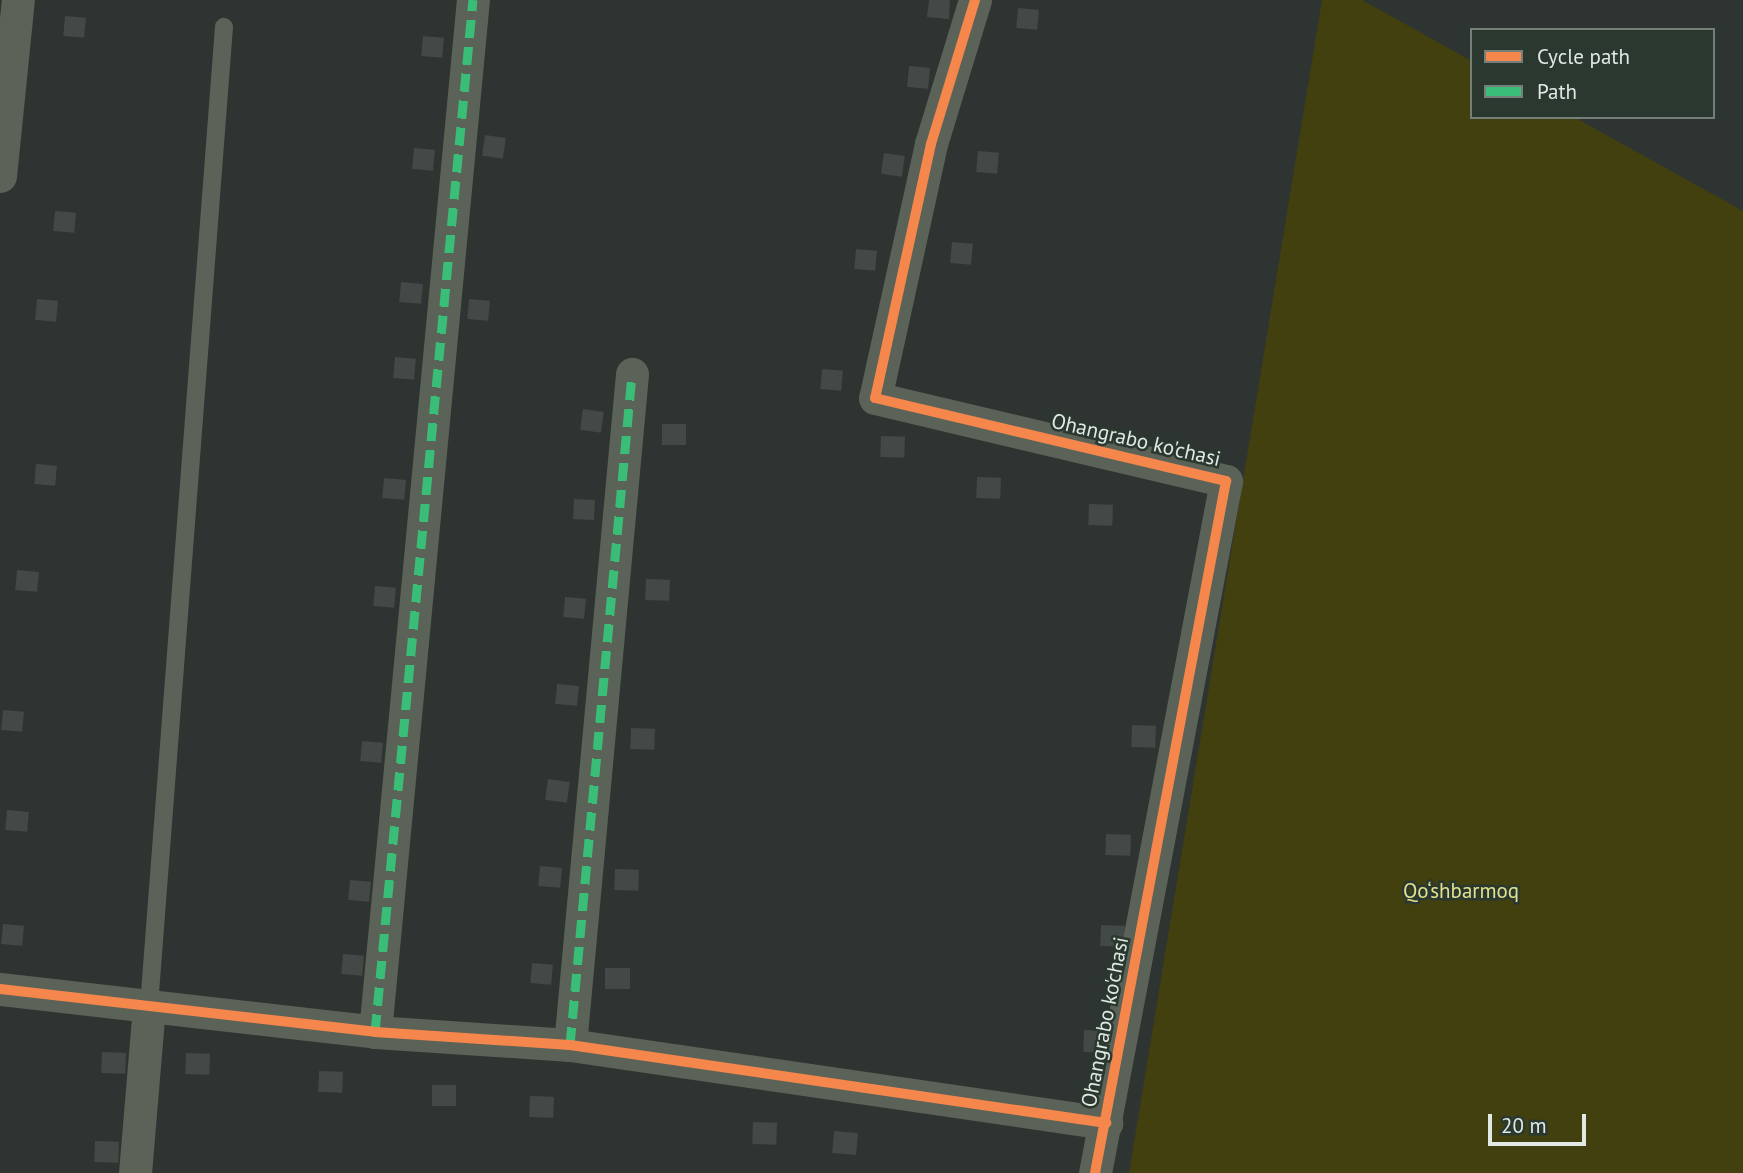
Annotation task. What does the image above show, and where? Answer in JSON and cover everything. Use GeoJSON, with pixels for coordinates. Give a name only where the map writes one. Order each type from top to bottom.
{"type":"FeatureCollection","features":[{"type":"Feature","properties":{"kind":"street"},"geometry":{"type":"LineString","coordinates":[[0,176],[5,70],[18,0]]}},
{"type":"Feature","properties":{"kind":"street"},"geometry":{"type":"LineString","coordinates":[[375,1032],[474,0]]}},
{"type":"Feature","properties":{"kind":"street","name":"Ohangrabo ko'chasi"},"geometry":{"type":"LineString","coordinates":[[975,0],[931,144],[875,398],[1226,481],[1095,1173]]}},
{"type":"Feature","properties":{"kind":"street"},"geometry":{"type":"LineString","coordinates":[[570,1045],[632,374]]}},
{"type":"Feature","properties":{"kind":"street"},"geometry":{"type":"LineString","coordinates":[[0,989],[375,1032],[570,1045],[1106,1122]]}},
{"type":"Feature","properties":{"kind":"street"},"geometry":{"type":"LineString","coordinates":[[135,1173],[149,1006]]}},
{"type":"Feature","properties":{"kind":"lane"},"geometry":{"type":"LineString","coordinates":[[149,1006],[224,27]]}},
{"type":"Feature","properties":{"kind":"green space","name":"Qo‘shbarmoq"},"geometry":{"type":"Polygon","coordinates":[[[1322,0],[1362,0],[1470,60],[1470,119],[1578,119],[1743,211],[1743,1173],[1129,1173],[1322,0]]]}},
{"type":"Feature","properties":{"kind":"building"},"geometry":{"type":"Polygon","coordinates":[[[929,0],[950,0],[949,19],[927,17],[929,0]]]}},
{"type":"Feature","properties":{"kind":"building"},"geometry":{"type":"Polygon","coordinates":[[[1018,8],[1039,10],[1037,30],[1016,28],[1018,8]]]}},
{"type":"Feature","properties":{"kind":"building"},"geometry":{"type":"Polygon","coordinates":[[[65,16],[86,18],[84,38],[63,36],[65,16]]]}},
{"type":"Feature","properties":{"kind":"building"},"geometry":{"type":"Polygon","coordinates":[[[423,36],[444,38],[442,58],[421,56],[423,36]]]}},
{"type":"Feature","properties":{"kind":"building"},"geometry":{"type":"Polygon","coordinates":[[[909,66],[930,68],[928,89],[907,87],[909,66]]]}},
{"type":"Feature","properties":{"kind":"building"},"geometry":{"type":"Polygon","coordinates":[[[485,135],[506,138],[503,159],[482,156],[485,135]]]}},
{"type":"Feature","properties":{"kind":"building"},"geometry":{"type":"Polygon","coordinates":[[[414,148],[435,150],[433,171],[412,169],[414,148]]]}},
{"type":"Feature","properties":{"kind":"building"},"geometry":{"type":"Polygon","coordinates":[[[978,151],[999,153],[997,174],[976,172],[978,151]]]}},
{"type":"Feature","properties":{"kind":"building"},"geometry":{"type":"Polygon","coordinates":[[[884,153],[905,156],[902,177],[881,174],[884,153]]]}},
{"type":"Feature","properties":{"kind":"building"},"geometry":{"type":"Polygon","coordinates":[[[55,211],[76,213],[74,233],[53,231],[55,211]]]}},
{"type":"Feature","properties":{"kind":"building"},"geometry":{"type":"Polygon","coordinates":[[[952,242],[973,244],[971,265],[950,263],[952,242]]]}},
{"type":"Feature","properties":{"kind":"building"},"geometry":{"type":"Polygon","coordinates":[[[856,249],[877,251],[875,271],[854,269],[856,249]]]}},
{"type":"Feature","properties":{"kind":"building"},"geometry":{"type":"Polygon","coordinates":[[[401,282],[423,284],[421,304],[399,302],[401,282]]]}},
{"type":"Feature","properties":{"kind":"building"},"geometry":{"type":"Polygon","coordinates":[[[37,299],[58,301],[56,322],[35,320],[37,299]]]}},
{"type":"Feature","properties":{"kind":"building"},"geometry":{"type":"Polygon","coordinates":[[[469,299],[490,301],[488,321],[467,319],[469,299]]]}},
{"type":"Feature","properties":{"kind":"building"},"geometry":{"type":"Polygon","coordinates":[[[395,357],[416,359],[414,380],[393,378],[395,357]]]}},
{"type":"Feature","properties":{"kind":"building"},"geometry":{"type":"Polygon","coordinates":[[[822,369],[843,371],[841,391],[820,389],[822,369]]]}},
{"type":"Feature","properties":{"kind":"building"},"geometry":{"type":"Polygon","coordinates":[[[583,409],[604,412],[601,433],[580,430],[583,409]]]}},
{"type":"Feature","properties":{"kind":"building"},"geometry":{"type":"Polygon","coordinates":[[[662,424],[686,424],[686,445],[662,445],[662,424]]]}},
{"type":"Feature","properties":{"kind":"building"},"geometry":{"type":"Polygon","coordinates":[[[881,436],[905,437],[904,458],[880,457],[881,436]]]}},
{"type":"Feature","properties":{"kind":"building"},"geometry":{"type":"Polygon","coordinates":[[[36,464],[57,466],[55,486],[34,484],[36,464]]]}},
{"type":"Feature","properties":{"kind":"building"},"geometry":{"type":"Polygon","coordinates":[[[977,477],[1001,478],[1000,499],[976,498],[977,477]]]}},
{"type":"Feature","properties":{"kind":"building"},"geometry":{"type":"Polygon","coordinates":[[[384,478],[406,480],[404,500],[382,498],[384,478]]]}},
{"type":"Feature","properties":{"kind":"building"},"geometry":{"type":"Polygon","coordinates":[[[574,499],[595,500],[594,520],[573,519],[574,499]]]}},
{"type":"Feature","properties":{"kind":"building"},"geometry":{"type":"Polygon","coordinates":[[[1089,504],[1113,505],[1112,526],[1088,525],[1089,504]]]}},
{"type":"Feature","properties":{"kind":"building"},"geometry":{"type":"Polygon","coordinates":[[[17,570],[39,572],[37,592],[15,590],[17,570]]]}},
{"type":"Feature","properties":{"kind":"building"},"geometry":{"type":"Polygon","coordinates":[[[646,579],[670,580],[669,601],[645,600],[646,579]]]}},
{"type":"Feature","properties":{"kind":"building"},"geometry":{"type":"Polygon","coordinates":[[[375,586],[396,588],[394,608],[373,606],[375,586]]]}},
{"type":"Feature","properties":{"kind":"building"},"geometry":{"type":"Polygon","coordinates":[[[565,597],[586,599],[584,619],[563,617],[565,597]]]}},
{"type":"Feature","properties":{"kind":"building"},"geometry":{"type":"Polygon","coordinates":[[[557,684],[579,686],[577,706],[555,704],[557,684]]]}},
{"type":"Feature","properties":{"kind":"building"},"geometry":{"type":"Polygon","coordinates":[[[3,710],[24,712],[22,732],[1,730],[3,710]]]}},
{"type":"Feature","properties":{"kind":"building"},"geometry":{"type":"Polygon","coordinates":[[[1132,725],[1156,726],[1155,748],[1131,747],[1132,725]]]}},
{"type":"Feature","properties":{"kind":"building"},"geometry":{"type":"Polygon","coordinates":[[[631,728],[655,729],[654,750],[630,749],[631,728]]]}},
{"type":"Feature","properties":{"kind":"building"},"geometry":{"type":"Polygon","coordinates":[[[362,741],[383,743],[381,763],[360,761],[362,741]]]}},
{"type":"Feature","properties":{"kind":"building"},"geometry":{"type":"Polygon","coordinates":[[[548,779],[570,782],[567,803],[545,800],[548,779]]]}},
{"type":"Feature","properties":{"kind":"building"},"geometry":{"type":"Polygon","coordinates":[[[7,810],[29,812],[27,832],[5,830],[7,810]]]}},
{"type":"Feature","properties":{"kind":"building"},"geometry":{"type":"Polygon","coordinates":[[[1106,834],[1131,835],[1130,856],[1105,855],[1106,834]]]}},
{"type":"Feature","properties":{"kind":"building"},"geometry":{"type":"Polygon","coordinates":[[[540,866],[562,868],[560,888],[538,886],[540,866]]]}},
{"type":"Feature","properties":{"kind":"building"},"geometry":{"type":"Polygon","coordinates":[[[615,869],[639,870],[638,891],[614,890],[615,869]]]}},
{"type":"Feature","properties":{"kind":"building"},"geometry":{"type":"Polygon","coordinates":[[[350,880],[371,882],[369,902],[348,900],[350,880]]]}},
{"type":"Feature","properties":{"kind":"building"},"geometry":{"type":"Polygon","coordinates":[[[3,924],[24,926],[22,946],[1,944],[3,924]]]}},
{"type":"Feature","properties":{"kind":"building"},"geometry":{"type":"Polygon","coordinates":[[[1101,925],[1125,926],[1124,947],[1100,946],[1101,925]]]}},
{"type":"Feature","properties":{"kind":"building"},"geometry":{"type":"Polygon","coordinates":[[[343,954],[364,956],[362,976],[341,974],[343,954]]]}},
{"type":"Feature","properties":{"kind":"building"},"geometry":{"type":"Polygon","coordinates":[[[532,963],[553,965],[551,985],[530,983],[532,963]]]}},
{"type":"Feature","properties":{"kind":"building"},"geometry":{"type":"Polygon","coordinates":[[[605,968],[630,968],[630,989],[605,989],[605,968]]]}},
{"type":"Feature","properties":{"kind":"building"},"geometry":{"type":"Polygon","coordinates":[[[1084,1030],[1108,1031],[1107,1053],[1083,1052],[1084,1030]]]}},
{"type":"Feature","properties":{"kind":"building"},"geometry":{"type":"Polygon","coordinates":[[[102,1052],[126,1053],[125,1074],[101,1073],[102,1052]]]}},
{"type":"Feature","properties":{"kind":"building"},"geometry":{"type":"Polygon","coordinates":[[[186,1053],[210,1054],[209,1075],[185,1074],[186,1053]]]}},
{"type":"Feature","properties":{"kind":"building"},"geometry":{"type":"Polygon","coordinates":[[[319,1071],[343,1072],[342,1093],[318,1092],[319,1071]]]}},
{"type":"Feature","properties":{"kind":"building"},"geometry":{"type":"Polygon","coordinates":[[[432,1085],[456,1085],[456,1106],[432,1106],[432,1085]]]}},
{"type":"Feature","properties":{"kind":"building"},"geometry":{"type":"Polygon","coordinates":[[[530,1096],[554,1097],[553,1118],[529,1117],[530,1096]]]}},
{"type":"Feature","properties":{"kind":"building"},"geometry":{"type":"Polygon","coordinates":[[[753,1122],[777,1123],[776,1145],[752,1144],[753,1122]]]}},
{"type":"Feature","properties":{"kind":"building"},"geometry":{"type":"Polygon","coordinates":[[[834,1131],[858,1133],[856,1155],[832,1153],[834,1131]]]}},
{"type":"Feature","properties":{"kind":"building"},"geometry":{"type":"Polygon","coordinates":[[[95,1141],[119,1142],[118,1163],[94,1162],[95,1141]]]}},
{"type":"Feature","properties":{"kind":"marked path"},"geometry":{"type":"LineString","coordinates":[[375,1032],[473,0]]}},
{"type":"Feature","properties":{"kind":"marked path"},"geometry":{"type":"LineString","coordinates":[[570,1045],[632,374]]}},
{"type":"Feature","properties":{"kind":"cycle path"},"geometry":{"type":"LineString","coordinates":[[975,0],[931,144],[875,398],[1226,481],[1095,1173]]}},
{"type":"Feature","properties":{"kind":"cycle path"},"geometry":{"type":"LineString","coordinates":[[0,989],[375,1032],[570,1045],[1106,1123]]}}]}
